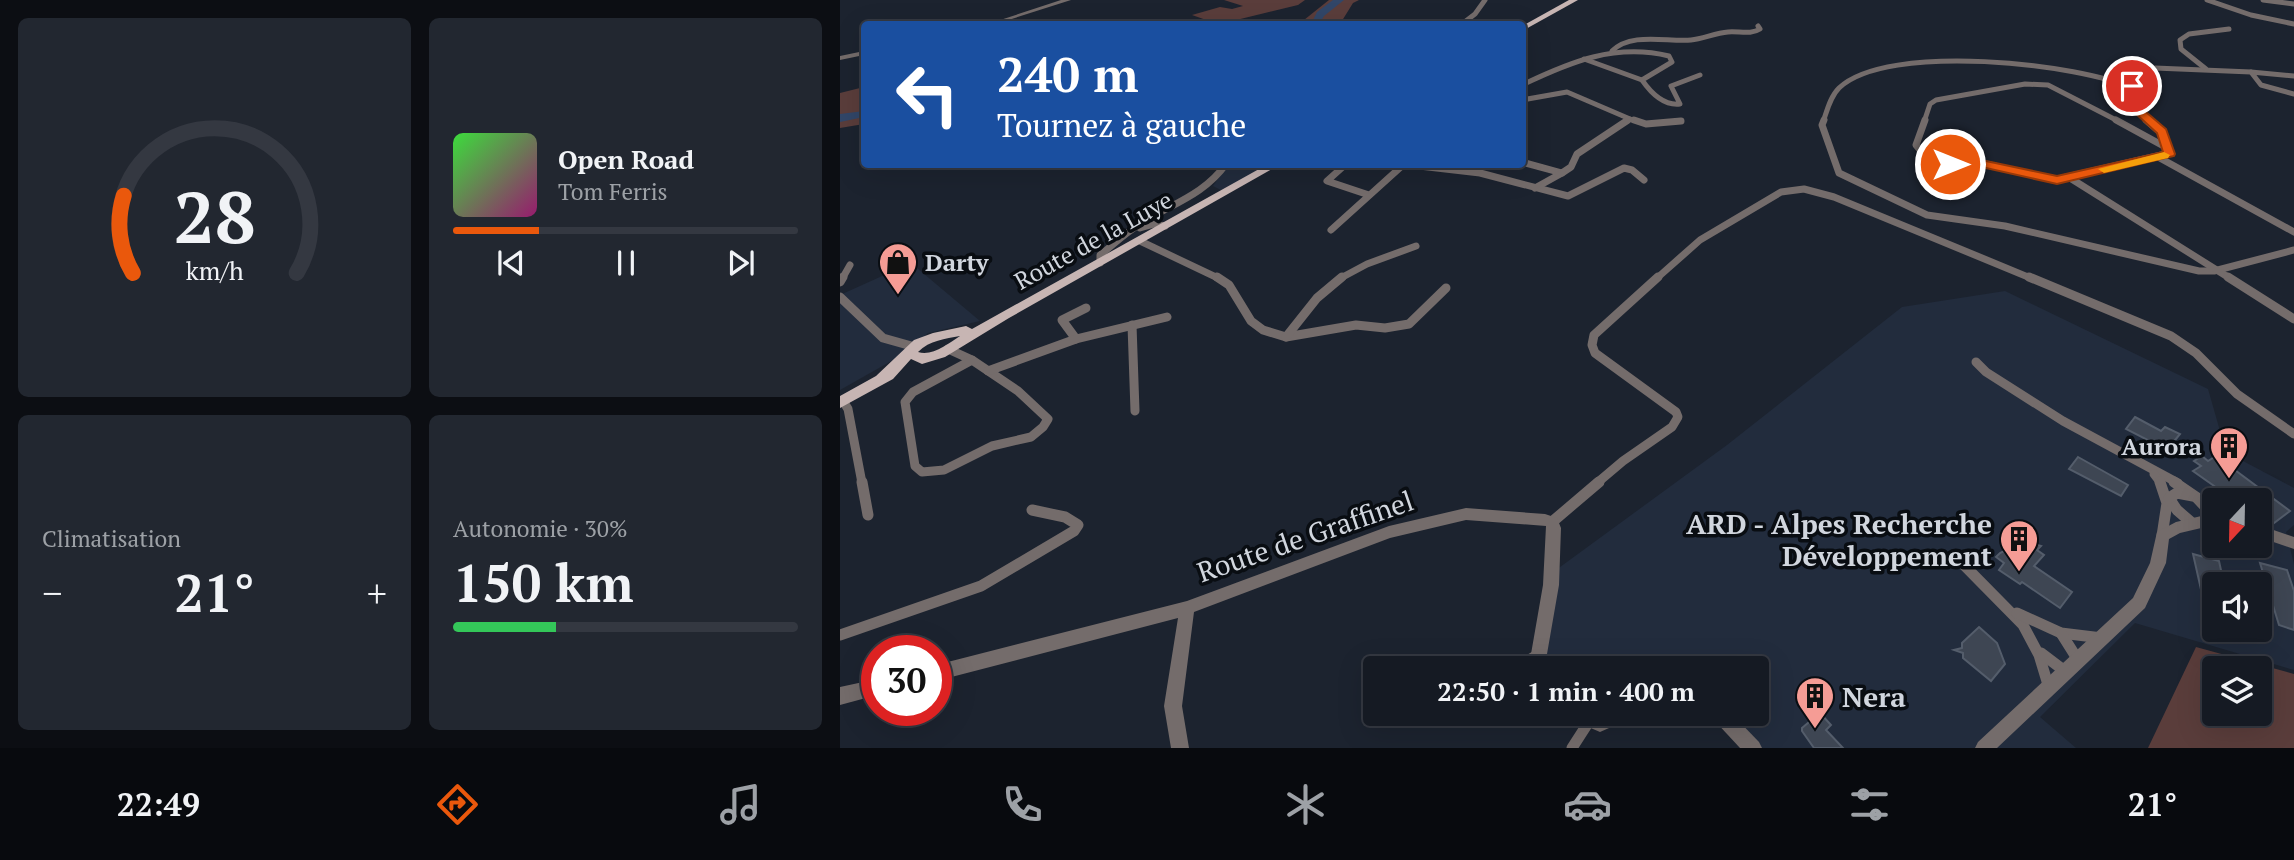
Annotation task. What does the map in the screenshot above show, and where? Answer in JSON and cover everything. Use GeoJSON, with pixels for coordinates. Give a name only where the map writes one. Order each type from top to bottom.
{"type":"FeatureCollection","features":[{"type":"Feature","properties":{"kind":"main road"},"geometry":{"type":"LineString","coordinates":[[1526,27],[1574,0]]}},
{"type":"Feature","properties":{"kind":"main road","name":"Route de la Luye"},"geometry":{"type":"LineString","coordinates":[[841,402],[880,381],[916,353],[949,343],[1004,315],[1269,168]]}},
{"type":"Feature","properties":{"kind":"street"},"geometry":{"type":"LineString","coordinates":[[1001,21],[1068,0]]}},
{"type":"Feature","properties":{"kind":"street"},"geometry":{"type":"LineString","coordinates":[[1465,21],[1485,0]]}},
{"type":"Feature","properties":{"kind":"street"},"geometry":{"type":"LineString","coordinates":[[2207,0],[2251,15],[2294,24]]}},
{"type":"Feature","properties":{"kind":"street"},"geometry":{"type":"LineString","coordinates":[[2263,0],[2293,2]]}},
{"type":"Feature","properties":{"kind":"street"},"geometry":{"type":"LineString","coordinates":[[1612,51],[1625,42],[1693,40],[1730,31],[1755,32],[1760,29],[1758,26]]}},
{"type":"Feature","properties":{"kind":"street"},"geometry":{"type":"LineString","coordinates":[[2208,70],[2181,49],[2180,40],[2189,34],[2229,29]]}},
{"type":"Feature","properties":{"kind":"street"},"geometry":{"type":"LineString","coordinates":[[1526,83],[1584,59],[1612,51],[1653,52],[1672,59],[1671,65],[1642,80]]}},
{"type":"Feature","properties":{"kind":"street"},"geometry":{"type":"LineString","coordinates":[[840,58],[861,54]]}},
{"type":"Feature","properties":{"kind":"street"},"geometry":{"type":"LineString","coordinates":[[1584,59],[1642,80],[1666,104],[1677,106],[1680,104],[1671,86],[1700,75]]}},
{"type":"Feature","properties":{"kind":"street"},"geometry":{"type":"LineString","coordinates":[[2169,149],[2058,88],[2025,84],[1936,100],[1929,105],[1916,145],[1932,161],[1940,164],[1986,164],[2048,180],[2070,178],[2170,154],[2169,149],[2162,132],[2141,113],[2137,90],[2126,83],[2074,71],[1948,62],[1889,65],[1868,73],[1837,90],[1821,127],[1839,173],[1923,214],[2005,226],[2207,272],[2294,250]]}},
{"type":"Feature","properties":{"kind":"street"},"geometry":{"type":"LineString","coordinates":[[2155,68],[2294,76]]}},
{"type":"Feature","properties":{"kind":"street"},"geometry":{"type":"LineString","coordinates":[[2251,72],[2261,85],[2294,94]]}},
{"type":"Feature","properties":{"kind":"street"},"geometry":{"type":"LineString","coordinates":[[1526,99],[1567,92],[1646,124],[1681,121]]}},
{"type":"Feature","properties":{"kind":"street"},"geometry":{"type":"LineString","coordinates":[[1535,188],[1571,167],[1577,154],[1630,119]]}},
{"type":"Feature","properties":{"kind":"street"},"geometry":{"type":"LineString","coordinates":[[2158,157],[2294,232]]}},
{"type":"Feature","properties":{"kind":"street"},"geometry":{"type":"LineString","coordinates":[[1526,163],[1562,173]]}},
{"type":"Feature","properties":{"kind":"street"},"geometry":{"type":"LineString","coordinates":[[1437,168],[1480,173],[1577,196],[1625,167],[1644,180]]}},
{"type":"Feature","properties":{"kind":"street"},"geometry":{"type":"LineString","coordinates":[[1100,263],[1100,255],[1126,234],[1213,182],[1223,168]]}},
{"type":"Feature","properties":{"kind":"street"},"geometry":{"type":"LineString","coordinates":[[1342,168],[1327,181],[1369,195]]}},
{"type":"Feature","properties":{"kind":"street"},"geometry":{"type":"LineString","coordinates":[[1331,230],[1398,168]]}},
{"type":"Feature","properties":{"kind":"street"},"geometry":{"type":"LineString","coordinates":[[2070,178],[2294,319]]}},
{"type":"Feature","properties":{"kind":"street"},"geometry":{"type":"LineString","coordinates":[[1542,656],[1551,585],[1554,537],[1552,522],[1623,461],[1672,427],[1678,417],[1676,412],[1595,353],[1592,345],[1594,335],[1700,240],[1788,189],[1814,190],[1834,197],[2171,336],[2196,353],[2237,394],[2294,434]]}},
{"type":"Feature","properties":{"kind":"street"},"geometry":{"type":"LineString","coordinates":[[1126,234],[1149,225],[1165,226]]}},
{"type":"Feature","properties":{"kind":"street"},"geometry":{"type":"LineString","coordinates":[[1140,241],[1214,275],[1229,285],[1251,321],[1263,330],[1286,337],[1356,325],[1385,328],[1409,324],[1446,288]]}},
{"type":"Feature","properties":{"kind":"street"},"geometry":{"type":"LineString","coordinates":[[1286,337],[1319,296],[1339,278],[1416,246]]}},
{"type":"Feature","properties":{"kind":"street"},"geometry":{"type":"LineString","coordinates":[[840,282],[850,265]]}},
{"type":"Feature","properties":{"kind":"street"},"geometry":{"type":"LineString","coordinates":[[840,297],[883,338],[916,353]]}},
{"type":"Feature","properties":{"kind":"street"},"geometry":{"type":"LineString","coordinates":[[1076,339],[1062,320],[1086,308]]}},
{"type":"Feature","properties":{"kind":"street"},"geometry":{"type":"LineString","coordinates":[[988,371],[1076,339],[1167,317]]}},
{"type":"Feature","properties":{"kind":"street"},"geometry":{"type":"LineString","coordinates":[[1132,325],[1135,411]]}},
{"type":"Feature","properties":{"kind":"street"},"geometry":{"type":"LineString","coordinates":[[949,343],[973,359],[1046,414],[1048,419],[1045,426],[1023,441],[991,447],[946,472],[918,470],[905,401],[913,393],[973,359]]}},
{"type":"Feature","properties":{"kind":"street"},"geometry":{"type":"LineString","coordinates":[[1976,362],[2063,421],[2151,470],[2196,497],[2202,504]]}},
{"type":"Feature","properties":{"kind":"street"},"geometry":{"type":"LineString","coordinates":[[841,402],[848,409],[868,515]]}},
{"type":"Feature","properties":{"kind":"street"},"geometry":{"type":"LineString","coordinates":[[2151,470],[2165,487],[2177,510],[2192,523]]}},
{"type":"Feature","properties":{"kind":"street"},"geometry":{"type":"LineString","coordinates":[[1984,748],[2138,603],[2158,563],[2169,498],[2177,493],[2196,497]]}},
{"type":"Feature","properties":{"kind":"street"},"geometry":{"type":"LineString","coordinates":[[840,635],[981,586],[1025,563],[1074,531],[1078,525],[1065,517],[1032,510]]}},
{"type":"Feature","properties":{"kind":"street","name":"Route de Graffinel"},"geometry":{"type":"LineString","coordinates":[[952,669],[1187,608],[1371,538],[1456,516],[1490,513],[1552,522]]}},
{"type":"Feature","properties":{"kind":"street"},"geometry":{"type":"LineString","coordinates":[[2162,536],[2202,520]]}},
{"type":"Feature","properties":{"kind":"street"},"geometry":{"type":"LineString","coordinates":[[2272,536],[2294,544]]}},
{"type":"Feature","properties":{"kind":"street"},"geometry":{"type":"LineString","coordinates":[[1957,558],[1974,579],[2009,608],[2026,628],[2037,648],[2049,689]]}},
{"type":"Feature","properties":{"kind":"street"},"geometry":{"type":"LineString","coordinates":[[1181,748],[1173,706],[1187,608]]}},
{"type":"Feature","properties":{"kind":"street"},"geometry":{"type":"LineString","coordinates":[[2009,608],[2055,631],[2072,666]]}},
{"type":"Feature","properties":{"kind":"street"},"geometry":{"type":"LineString","coordinates":[[2037,648],[2039,633],[2055,631],[2102,638]]}},
{"type":"Feature","properties":{"kind":"street"},"geometry":{"type":"LineString","coordinates":[[2037,648],[2072,666]]}},
{"type":"Feature","properties":{"kind":"street"},"geometry":{"type":"LineString","coordinates":[[840,696],[861,691]]}},
{"type":"Feature","properties":{"kind":"street"},"geometry":{"type":"LineString","coordinates":[[1572,748],[1581,726]]}},
{"type":"Feature","properties":{"kind":"street"},"geometry":{"type":"LineString","coordinates":[[1732,726],[1753,748]]}},
{"type":"Feature","properties":{"kind":"shaded area"},"geometry":{"type":"Polygon","coordinates":[[[1224,0],[1305,0],[1298,5],[1232,21],[1209,21],[1192,15],[1220,7],[1232,9],[1243,6],[1224,0]]]}},
{"type":"Feature","properties":{"kind":"shaded area"},"geometry":{"type":"Polygon","coordinates":[[[1329,0],[1359,0],[1353,3],[1342,21],[1303,21],[1329,0]]]}},
{"type":"Feature","properties":{"kind":"shaded area"},"geometry":{"type":"Polygon","coordinates":[[[861,88],[861,124],[840,128],[840,93],[861,88]]]}},
{"type":"Feature","properties":{"kind":"shaded area"},"geometry":{"type":"Polygon","coordinates":[[[1226,168],[1265,168],[1223,191],[1213,186],[1226,168]]]}},
{"type":"Feature","properties":{"kind":"shaded area"},"geometry":{"type":"Polygon","coordinates":[[[911,263],[980,321],[928,333],[902,355],[840,390],[840,295],[911,263]]]}},
{"type":"Feature","properties":{"kind":"shaded area"},"geometry":{"type":"Polygon","coordinates":[[[2005,291],[2208,389],[2226,452],[2294,488],[2294,525],[2286,532],[2294,564],[2294,670],[2272,663],[2272,656],[2247,656],[2135,623],[2040,717],[2076,748],[1752,748],[1728,726],[1769,726],[1769,656],[1546,656],[1556,570],[1727,445],[1902,307],[2005,291]]]}},
{"type":"Feature","properties":{"kind":"shaded area"},"geometry":{"type":"Polygon","coordinates":[[[2196,647],[2229,656],[2202,656],[2202,726],[2272,726],[2272,668],[2294,674],[2294,748],[2148,748],[2196,647]]]}},
{"type":"Feature","properties":{"kind":"building"},"geometry":{"type":"Polygon","coordinates":[[[2135,417],[2161,431],[2165,427],[2180,434],[2167,450],[2126,429],[2135,417]]]}},
{"type":"Feature","properties":{"kind":"building","name":"Aurora"},"geometry":{"type":"Polygon","coordinates":[[[2202,456],[2208,461],[2216,456],[2259,488],[2217,488],[2193,471],[2201,466],[2194,461],[2202,456]]]}},
{"type":"Feature","properties":{"kind":"building"},"geometry":{"type":"Polygon","coordinates":[[[2078,457],[2128,485],[2121,496],[2069,469],[2078,457]]]}},
{"type":"Feature","properties":{"kind":"building","name":"Aurora"},"geometry":{"type":"Polygon","coordinates":[[[2272,498],[2290,511],[2274,523],[2272,522],[2272,498]]]}},
{"type":"Feature","properties":{"kind":"building","name":"ARD - Alpes Recherche Développement"},"geometry":{"type":"Polygon","coordinates":[[[2024,541],[2041,546],[2037,550],[2044,555],[2034,566],[2072,592],[2060,608],[1999,570],[2004,563],[1996,557],[2024,541]]]}},
{"type":"Feature","properties":{"kind":"building"},"geometry":{"type":"Polygon","coordinates":[[[2193,554],[2219,561],[2221,572],[2202,572],[2202,594],[2193,554]]]}},
{"type":"Feature","properties":{"kind":"building"},"geometry":{"type":"Polygon","coordinates":[[[2260,563],[2287,570],[2294,591],[2294,630],[2279,625],[2272,602],[2272,572],[2263,572],[2260,563]]]}},
{"type":"Feature","properties":{"kind":"building"},"geometry":{"type":"Polygon","coordinates":[[[1979,627],[1997,643],[2005,664],[1991,681],[1963,658],[1963,653],[1954,650],[1962,648],[1962,643],[1979,627]]]}},
{"type":"Feature","properties":{"kind":"building","name":"Nera"},"geometry":{"type":"Polygon","coordinates":[[[1820,713],[1831,725],[1826,730],[1843,748],[1814,748],[1802,731],[1802,728],[1820,713]]]}},
{"type":"Feature","properties":{"kind":"waterway"},"geometry":{"type":"LineString","coordinates":[[1316,21],[1320,14],[1339,0]]}},
{"type":"Feature","properties":{"kind":"waterway"},"geometry":{"type":"LineString","coordinates":[[840,118],[861,114]]}},
{"type":"Feature","properties":{"kind":"slow traffic"},"geometry":{"type":"LineString","coordinates":[[2104,169],[2164,155]]}},
{"type":"Feature","properties":{"kind":"place","name":"Darty"},"geometry":{"type":"Point","coordinates":[898,296]}},
{"type":"Feature","properties":{"kind":"place","name":"Aurora"},"geometry":{"type":"Point","coordinates":[2229,480]}},
{"type":"Feature","properties":{"kind":"place","name":"ARD - Alpes Recherche Développement"},"geometry":{"type":"Point","coordinates":[2019,573]}},
{"type":"Feature","properties":{"kind":"place","name":"Nera"},"geometry":{"type":"Point","coordinates":[1815,730]}},
{"type":"Feature","properties":{"kind":"route"},"geometry":{"type":"LineString","coordinates":[[1950,164],[1986,164],[2057,180],[2170,154],[2162,132],[2141,113],[2137,90],[2132,86]]}}]}
